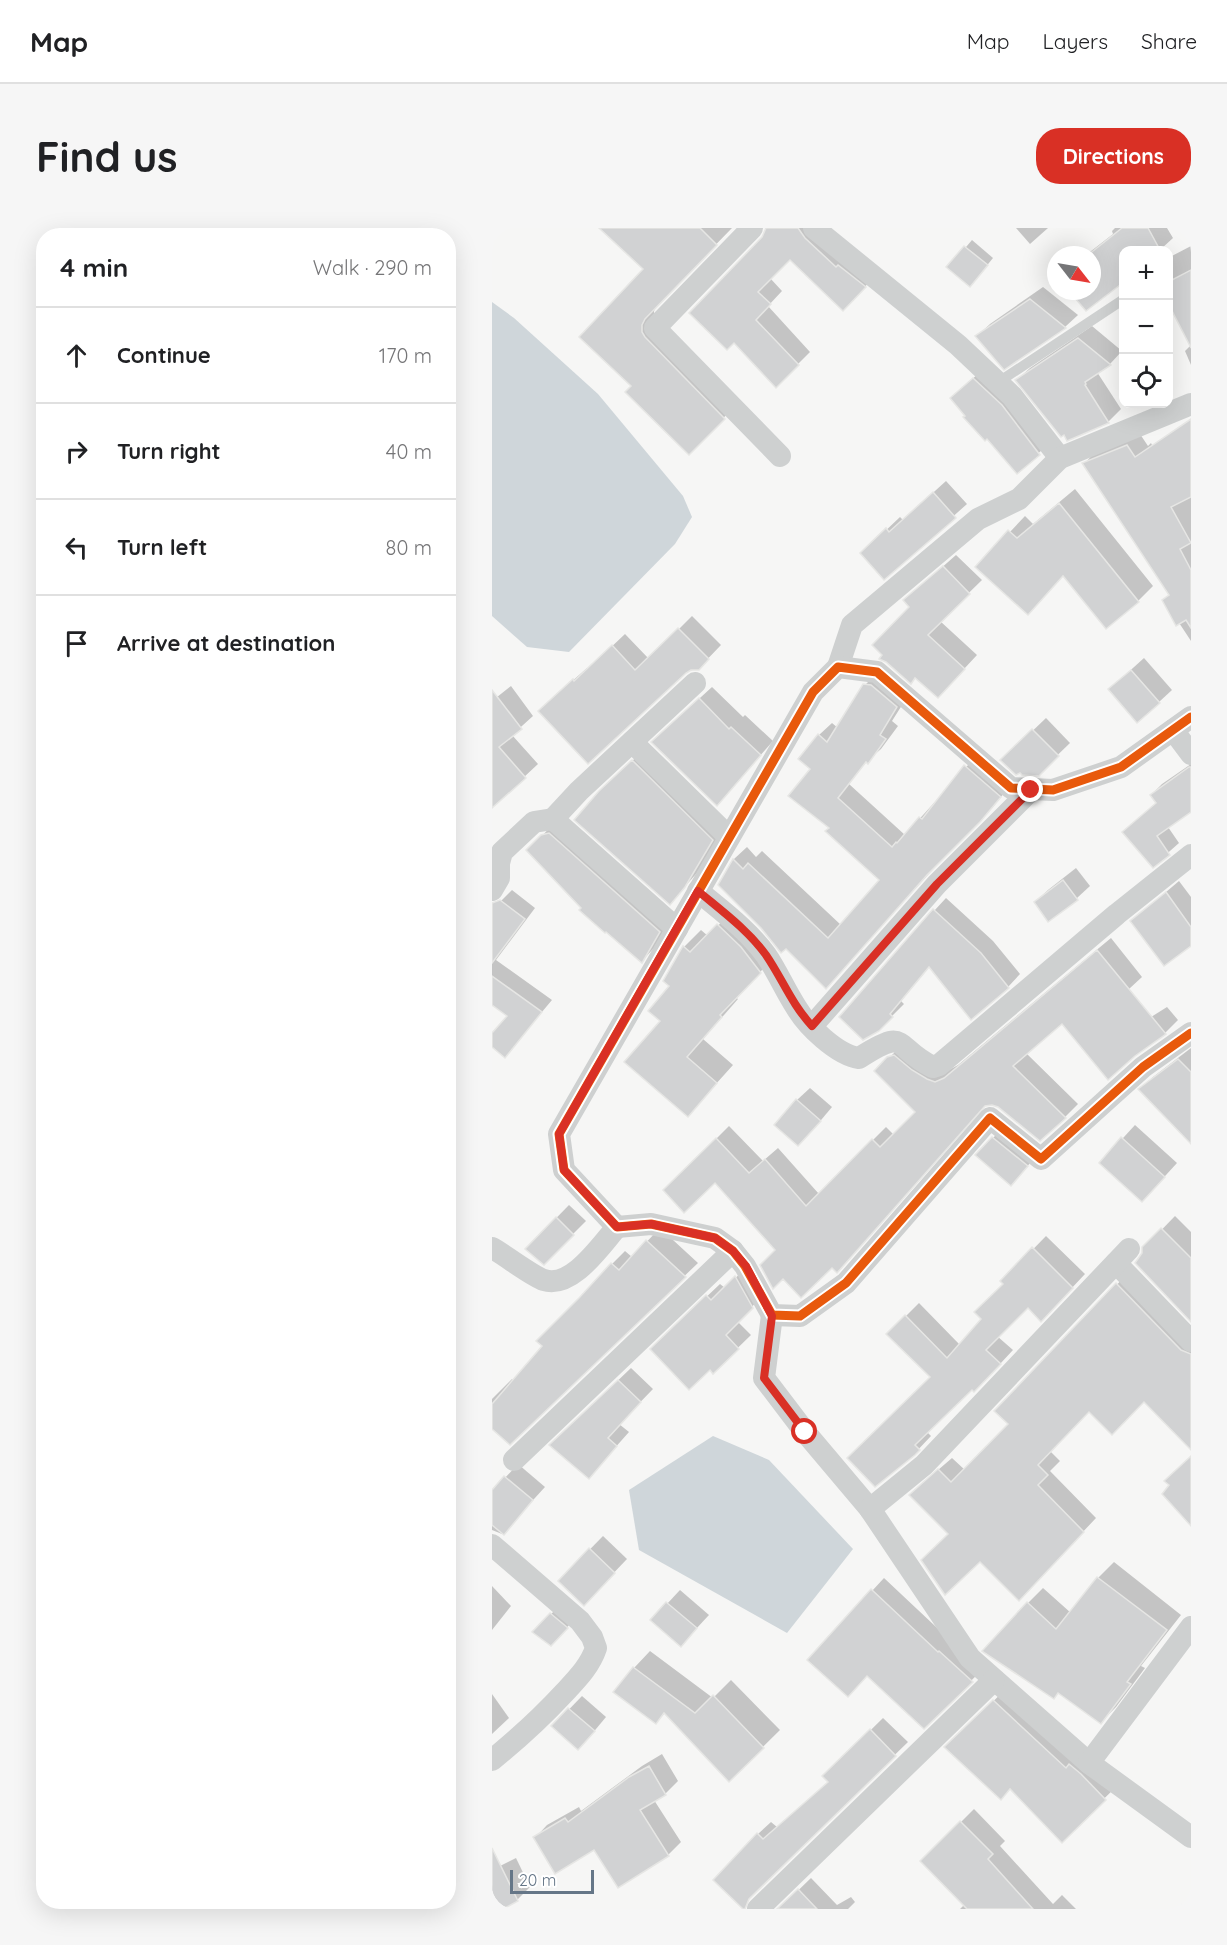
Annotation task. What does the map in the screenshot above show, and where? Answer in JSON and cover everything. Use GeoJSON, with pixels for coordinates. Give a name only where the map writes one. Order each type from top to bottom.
{"type":"FeatureCollection","features":[{"type":"Feature","properties":{"kind":"street"},"geometry":{"type":"LineString","coordinates":[[752,228],[655,328],[780,456]]}},
{"type":"Feature","properties":{"kind":"street"},"geometry":{"type":"LineString","coordinates":[[814,228],[958,345],[1011,396],[1060,458]]}},
{"type":"Feature","properties":{"kind":"street"},"geometry":{"type":"LineString","coordinates":[[617,1227],[564,1170],[559,1134],[813,692],[838,668],[852,625],[978,519],[1019,499],[1060,458],[1191,404]]}},
{"type":"Feature","properties":{"kind":"street"},"geometry":{"type":"LineString","coordinates":[[838,668],[877,672],[1011,788],[1053,790],[1121,767],[1182,724],[1191,754]]}},
{"type":"Feature","properties":{"kind":"street"},"geometry":{"type":"LineString","coordinates":[[492,890],[499,878],[502,852],[534,822],[553,819],[579,790],[695,683]]}},
{"type":"Feature","properties":{"kind":"street"},"geometry":{"type":"LineString","coordinates":[[632,741],[729,837]]}},
{"type":"Feature","properties":{"kind":"street"},"geometry":{"type":"LineString","coordinates":[[812,1026],[937,884],[1031,790]]}},
{"type":"Feature","properties":{"kind":"street"},"geometry":{"type":"LineString","coordinates":[[553,819],[677,929]]}},
{"type":"Feature","properties":{"kind":"street"},"geometry":{"type":"LineString","coordinates":[[698,891],[745,930],[766,955],[797,1010],[832,1047],[848,1056],[859,1058],[892,1040],[900,1043],[933,1067],[939,1065],[1117,914],[1191,855]]}},
{"type":"Feature","properties":{"kind":"street"},"geometry":{"type":"LineString","coordinates":[[772,1316],[800,1316],[846,1283],[990,1118],[1041,1159],[1143,1067],[1191,1033]]}},
{"type":"Feature","properties":{"kind":"street"},"geometry":{"type":"LineString","coordinates":[[492,1248],[545,1280],[559,1280],[576,1273],[617,1227],[651,1224],[715,1238],[733,1251],[746,1266],[772,1316],[764,1378],[805,1432],[870,1509],[970,1658],[1089,1763],[1191,1838]]}},
{"type":"Feature","properties":{"kind":"street"},"geometry":{"type":"LineString","coordinates":[[514,1460],[733,1251]]}},
{"type":"Feature","properties":{"kind":"street"},"geometry":{"type":"LineString","coordinates":[[870,1509],[924,1465],[1123,1256],[1191,1341]]}},
{"type":"Feature","properties":{"kind":"street"},"geometry":{"type":"LineString","coordinates":[[492,1545],[580,1621],[592,1637],[596,1648],[591,1661],[581,1675],[530,1730],[492,1760]]}},
{"type":"Feature","properties":{"kind":"street"},"geometry":{"type":"LineString","coordinates":[[1089,1763],[1191,1627]]}},
{"type":"Feature","properties":{"kind":"street"},"geometry":{"type":"LineString","coordinates":[[758,1909],[994,1680]]}},
{"type":"Feature","properties":{"kind":"lane"},"geometry":{"type":"LineString","coordinates":[[997,383],[1121,300]]}},
{"type":"Feature","properties":{"kind":"shaded area"},"geometry":{"type":"Polygon","coordinates":[[[492,302],[514,318],[598,394],[683,496],[692,517],[675,544],[569,652],[527,647],[492,616],[492,302]]]}},
{"type":"Feature","properties":{"kind":"shaded area"},"geometry":{"type":"Polygon","coordinates":[[[713,1436],[769,1460],[853,1549],[787,1633],[639,1550],[629,1490],[713,1436]]]}},
{"type":"Feature","properties":{"kind":"building"},"geometry":{"type":"Polygon","coordinates":[[[599,228],[700,228],[717,245],[645,319],[642,325],[645,337],[725,419],[689,455],[625,392],[631,386],[579,337],[643,269],[599,228]]]}},
{"type":"Feature","properties":{"kind":"building"},"geometry":{"type":"Polygon","coordinates":[[[766,228],[798,228],[805,238],[836,267],[838,265],[866,287],[843,311],[790,260],[758,292],[771,304],[756,320],[799,365],[776,388],[734,343],[727,350],[689,313],[762,237],[766,228]]]}},
{"type":"Feature","properties":{"kind":"building"},"geometry":{"type":"Polygon","coordinates":[[[1122,228],[1148,228],[1158,246],[1119,246],[1119,286],[1101,300],[1099,246],[1122,228]]]}},
{"type":"Feature","properties":{"kind":"building"},"geometry":{"type":"Polygon","coordinates":[[[964,246],[988,265],[970,287],[946,267],[964,246]]]}},
{"type":"Feature","properties":{"kind":"building"},"geometry":{"type":"Polygon","coordinates":[[[1191,270],[1191,348],[1173,313],[1173,279],[1191,270]]]}},
{"type":"Feature","properties":{"kind":"building"},"geometry":{"type":"Polygon","coordinates":[[[1030,299],[1066,328],[1004,370],[975,336],[1030,299]]]}},
{"type":"Feature","properties":{"kind":"building"},"geometry":{"type":"Polygon","coordinates":[[[1077,300],[1100,300],[1086,311],[1077,300]]]}},
{"type":"Feature","properties":{"kind":"building"},"geometry":{"type":"Polygon","coordinates":[[[1078,338],[1111,365],[1085,382],[1109,423],[1067,441],[1064,435],[1061,437],[1015,380],[1078,338]]]}},
{"type":"Feature","properties":{"kind":"building"},"geometry":{"type":"Polygon","coordinates":[[[973,378],[1002,405],[1040,455],[1017,474],[987,439],[985,441],[963,417],[965,416],[950,398],[973,378]]]}},
{"type":"Feature","properties":{"kind":"building"},"geometry":{"type":"Polygon","coordinates":[[[1191,419],[1191,497],[1171,507],[1191,543],[1180,549],[1191,570],[1191,628],[1186,620],[1176,626],[1162,600],[1169,595],[1082,463],[1127,445],[1135,457],[1191,419]]]}},
{"type":"Feature","properties":{"kind":"building"},"geometry":{"type":"Polygon","coordinates":[[[933,492],[956,518],[884,580],[860,553],[886,528],[889,532],[933,492]]]}},
{"type":"Feature","properties":{"kind":"building"},"geometry":{"type":"Polygon","coordinates":[[[1059,503],[1139,602],[1106,629],[1063,576],[1028,615],[975,567],[1008,530],[1017,538],[1059,503]]]}},
{"type":"Feature","properties":{"kind":"building"},"geometry":{"type":"Polygon","coordinates":[[[943,566],[970,594],[928,635],[965,669],[938,698],[915,678],[911,684],[886,662],[879,659],[882,655],[872,645],[909,607],[903,600],[943,566]]]}},
{"type":"Feature","properties":{"kind":"building"},"geometry":{"type":"Polygon","coordinates":[[[678,628],[709,659],[699,670],[686,673],[588,764],[538,711],[612,645],[635,670],[678,628]]]}},
{"type":"Feature","properties":{"kind":"building"},"geometry":{"type":"Polygon","coordinates":[[[1131,670],[1160,703],[1137,723],[1108,689],[1131,670]]]}},
{"type":"Feature","properties":{"kind":"building"},"geometry":{"type":"Polygon","coordinates":[[[863,684],[871,685],[897,707],[880,735],[886,739],[868,764],[866,762],[838,798],[892,847],[919,817],[922,819],[964,765],[1001,797],[980,822],[927,875],[826,989],[786,949],[781,953],[761,928],[718,885],[733,859],[743,869],[748,863],[828,938],[879,880],[825,831],[829,828],[788,796],[810,769],[798,759],[818,734],[827,742],[863,684]]]}},
{"type":"Feature","properties":{"kind":"building"},"geometry":{"type":"Polygon","coordinates":[[[492,690],[522,729],[499,747],[526,778],[492,808],[492,690]]]}},
{"type":"Feature","properties":{"kind":"building"},"geometry":{"type":"Polygon","coordinates":[[[699,698],[729,729],[731,727],[761,755],[717,806],[651,742],[699,698]]]}},
{"type":"Feature","properties":{"kind":"building"},"geometry":{"type":"Polygon","coordinates":[[[1032,729],[1059,756],[1039,776],[1020,773],[1016,775],[1000,760],[1032,729]]]}},
{"type":"Feature","properties":{"kind":"building"},"geometry":{"type":"Polygon","coordinates":[[[632,760],[713,840],[685,887],[670,905],[574,820],[599,791],[632,760]]]}},
{"type":"Feature","properties":{"kind":"building"},"geometry":{"type":"Polygon","coordinates":[[[1191,767],[1191,812],[1157,836],[1170,855],[1153,868],[1122,832],[1156,803],[1150,795],[1191,767]]]}},
{"type":"Feature","properties":{"kind":"building"},"geometry":{"type":"Polygon","coordinates":[[[549,833],[660,932],[642,963],[579,910],[581,908],[526,850],[541,835],[549,833]]]}},
{"type":"Feature","properties":{"kind":"building"},"geometry":{"type":"Polygon","coordinates":[[[1063,880],[1078,900],[1048,922],[1034,902],[1063,880]]]}},
{"type":"Feature","properties":{"kind":"building"},"geometry":{"type":"Polygon","coordinates":[[[1166,892],[1191,927],[1191,946],[1164,966],[1130,921],[1166,892]]]}},
{"type":"Feature","properties":{"kind":"building"},"geometry":{"type":"Polygon","coordinates":[[[500,900],[525,919],[492,963],[492,903],[500,900]]]}},
{"type":"Feature","properties":{"kind":"building"},"geometry":{"type":"Polygon","coordinates":[[[933,909],[981,953],[1009,988],[971,1020],[929,967],[890,1014],[893,1017],[879,1031],[863,1040],[839,1017],[933,909]]]}},
{"type":"Feature","properties":{"kind":"building"},"geometry":{"type":"Polygon","coordinates":[[[717,924],[741,947],[761,973],[720,1015],[722,1017],[687,1057],[717,1083],[688,1117],[624,1062],[660,1021],[648,1011],[669,986],[663,981],[683,946],[690,952],[717,924]]]}},
{"type":"Feature","properties":{"kind":"building"},"geometry":{"type":"Polygon","coordinates":[[[1097,950],[1166,1034],[1135,1056],[1108,1080],[1062,1024],[1013,1066],[1066,1118],[1040,1141],[998,1107],[985,1106],[837,1273],[832,1268],[801,1298],[783,1279],[773,1289],[760,1265],[775,1250],[715,1183],[684,1213],[663,1190],[716,1138],[749,1173],[765,1159],[806,1206],[872,1139],[880,1147],[915,1112],[874,1071],[887,1057],[894,1055],[912,1070],[935,1082],[944,1078],[1097,950]]]}},
{"type":"Feature","properties":{"kind":"building"},"geometry":{"type":"Polygon","coordinates":[[[492,976],[542,1012],[505,1058],[492,1047],[492,1033],[507,1016],[492,1005],[492,976]]]}},
{"type":"Feature","properties":{"kind":"building"},"geometry":{"type":"Polygon","coordinates":[[[1178,1059],[1191,1072],[1191,1144],[1138,1089],[1178,1059]]]}},
{"type":"Feature","properties":{"kind":"building"},"geometry":{"type":"Polygon","coordinates":[[[796,1099],[821,1121],[798,1146],[774,1125],[796,1099]]]}},
{"type":"Feature","properties":{"kind":"building"},"geometry":{"type":"Polygon","coordinates":[[[992,1137],[1028,1166],[1011,1186],[975,1155],[992,1137]]]}},
{"type":"Feature","properties":{"kind":"building"},"geometry":{"type":"Polygon","coordinates":[[[1121,1137],[1165,1177],[1142,1202],[1099,1163],[1121,1137]]]}},
{"type":"Feature","properties":{"kind":"building"},"geometry":{"type":"Polygon","coordinates":[[[556,1217],[574,1235],[544,1265],[525,1249],[556,1217]]]}},
{"type":"Feature","properties":{"kind":"building"},"geometry":{"type":"Polygon","coordinates":[[[1161,1228],[1191,1258],[1191,1322],[1135,1263],[1142,1253],[1142,1247],[1161,1228]]]}},
{"type":"Feature","properties":{"kind":"building"},"geometry":{"type":"Polygon","coordinates":[[[646,1240],[686,1277],[510,1445],[492,1429],[492,1404],[542,1346],[536,1341],[611,1263],[619,1270],[646,1240]]]}},
{"type":"Feature","properties":{"kind":"building"},"geometry":{"type":"Polygon","coordinates":[[[1032,1247],[1073,1288],[1041,1322],[1028,1308],[986,1350],[1001,1364],[974,1392],[972,1390],[915,1445],[920,1450],[915,1455],[875,1487],[847,1458],[930,1377],[886,1334],[905,1315],[947,1358],[981,1319],[974,1312],[1003,1284],[1000,1281],[1032,1247]]]}},
{"type":"Feature","properties":{"kind":"building"},"geometry":{"type":"Polygon","coordinates":[[[735,1276],[753,1308],[726,1335],[739,1349],[713,1374],[710,1370],[689,1390],[650,1349],[706,1295],[711,1300],[735,1276]]]}},
{"type":"Feature","properties":{"kind":"building"},"geometry":{"type":"Polygon","coordinates":[[[1116,1283],[1181,1350],[1191,1354],[1191,1450],[1144,1402],[1112,1435],[1089,1412],[1038,1465],[1048,1475],[1038,1485],[1084,1532],[1019,1601],[980,1562],[945,1595],[921,1560],[948,1534],[909,1495],[938,1469],[951,1482],[1008,1424],[994,1411],[1116,1283]]]}},
{"type":"Feature","properties":{"kind":"building"},"geometry":{"type":"Polygon","coordinates":[[[618,1380],[641,1402],[608,1438],[617,1446],[589,1479],[549,1445],[618,1380]]]}},
{"type":"Feature","properties":{"kind":"building"},"geometry":{"type":"Polygon","coordinates":[[[1191,1456],[1191,1526],[1162,1494],[1169,1485],[1164,1481],[1191,1456]]]}},
{"type":"Feature","properties":{"kind":"building"},"geometry":{"type":"Polygon","coordinates":[[[504,1476],[533,1500],[504,1535],[492,1525],[492,1490],[504,1476]]]}},
{"type":"Feature","properties":{"kind":"building"},"geometry":{"type":"Polygon","coordinates":[[[589,1548],[615,1573],[584,1606],[558,1581],[589,1548]]]}},
{"type":"Feature","properties":{"kind":"building"},"geometry":{"type":"Polygon","coordinates":[[[1097,1577],[1167,1630],[1127,1682],[1131,1684],[1101,1724],[1058,1693],[1054,1699],[982,1651],[1027,1602],[1056,1629],[1097,1577]]]}},
{"type":"Feature","properties":{"kind":"building"},"geometry":{"type":"Polygon","coordinates":[[[871,1589],[973,1682],[924,1729],[867,1676],[848,1697],[807,1660],[871,1589]]]}},
{"type":"Feature","properties":{"kind":"building"},"geometry":{"type":"Polygon","coordinates":[[[666,1602],[697,1628],[681,1647],[650,1620],[666,1602]]]}},
{"type":"Feature","properties":{"kind":"building"},"geometry":{"type":"Polygon","coordinates":[[[550,1613],[568,1628],[551,1646],[532,1632],[550,1613]]]}},
{"type":"Feature","properties":{"kind":"building"},"geometry":{"type":"Polygon","coordinates":[[[633,1667],[695,1713],[713,1695],[764,1748],[729,1782],[664,1713],[656,1724],[613,1692],[633,1667]]]}},
{"type":"Feature","properties":{"kind":"building"},"geometry":{"type":"Polygon","coordinates":[[[993,1700],[1066,1768],[1069,1764],[1081,1774],[1106,1800],[1062,1843],[1010,1789],[1001,1800],[944,1747],[993,1700]]]}},
{"type":"Feature","properties":{"kind":"building"},"geometry":{"type":"Polygon","coordinates":[[[568,1708],[595,1731],[578,1750],[551,1726],[568,1708]]]}},
{"type":"Feature","properties":{"kind":"building"},"geometry":{"type":"Polygon","coordinates":[[[870,1729],[896,1756],[749,1899],[743,1909],[713,1880],[757,1833],[763,1839],[828,1782],[822,1776],[870,1729]]]}},
{"type":"Feature","properties":{"kind":"building"},"geometry":{"type":"Polygon","coordinates":[[[649,1766],[666,1795],[640,1810],[669,1856],[618,1888],[594,1850],[555,1874],[533,1837],[565,1818],[568,1822],[629,1777],[649,1766]]]}},
{"type":"Feature","properties":{"kind":"building"},"geometry":{"type":"Polygon","coordinates":[[[960,1821],[993,1854],[988,1859],[1033,1909],[967,1909],[920,1861],[960,1821]]]}},
{"type":"Feature","properties":{"kind":"building"},"geometry":{"type":"Polygon","coordinates":[[[492,1848],[518,1901],[503,1909],[492,1909],[492,1848]]]}},
{"type":"Feature","properties":{"kind":"building"},"geometry":{"type":"Polygon","coordinates":[[[798,1889],[817,1909],[777,1909],[798,1889]]]}},
{"type":"Feature","properties":{"kind":"cycle path"},"geometry":{"type":"LineString","coordinates":[[1191,717],[1121,767],[1053,790],[1011,788],[877,672],[838,667],[813,692],[559,1134],[564,1170],[617,1227],[651,1224],[715,1238],[733,1251],[745,1266],[772,1315],[800,1316],[846,1283],[990,1118],[1041,1159],[1143,1067],[1191,1033]]}},
{"type":"Feature","properties":{"kind":"route"},"geometry":{"type":"LineString","coordinates":[[805,1432],[764,1378],[772,1316],[746,1266],[733,1251],[715,1238],[651,1224],[617,1227],[564,1170],[559,1134],[698,891],[745,930],[766,955],[797,1010],[812,1026],[937,884],[1031,790]]}}]}
